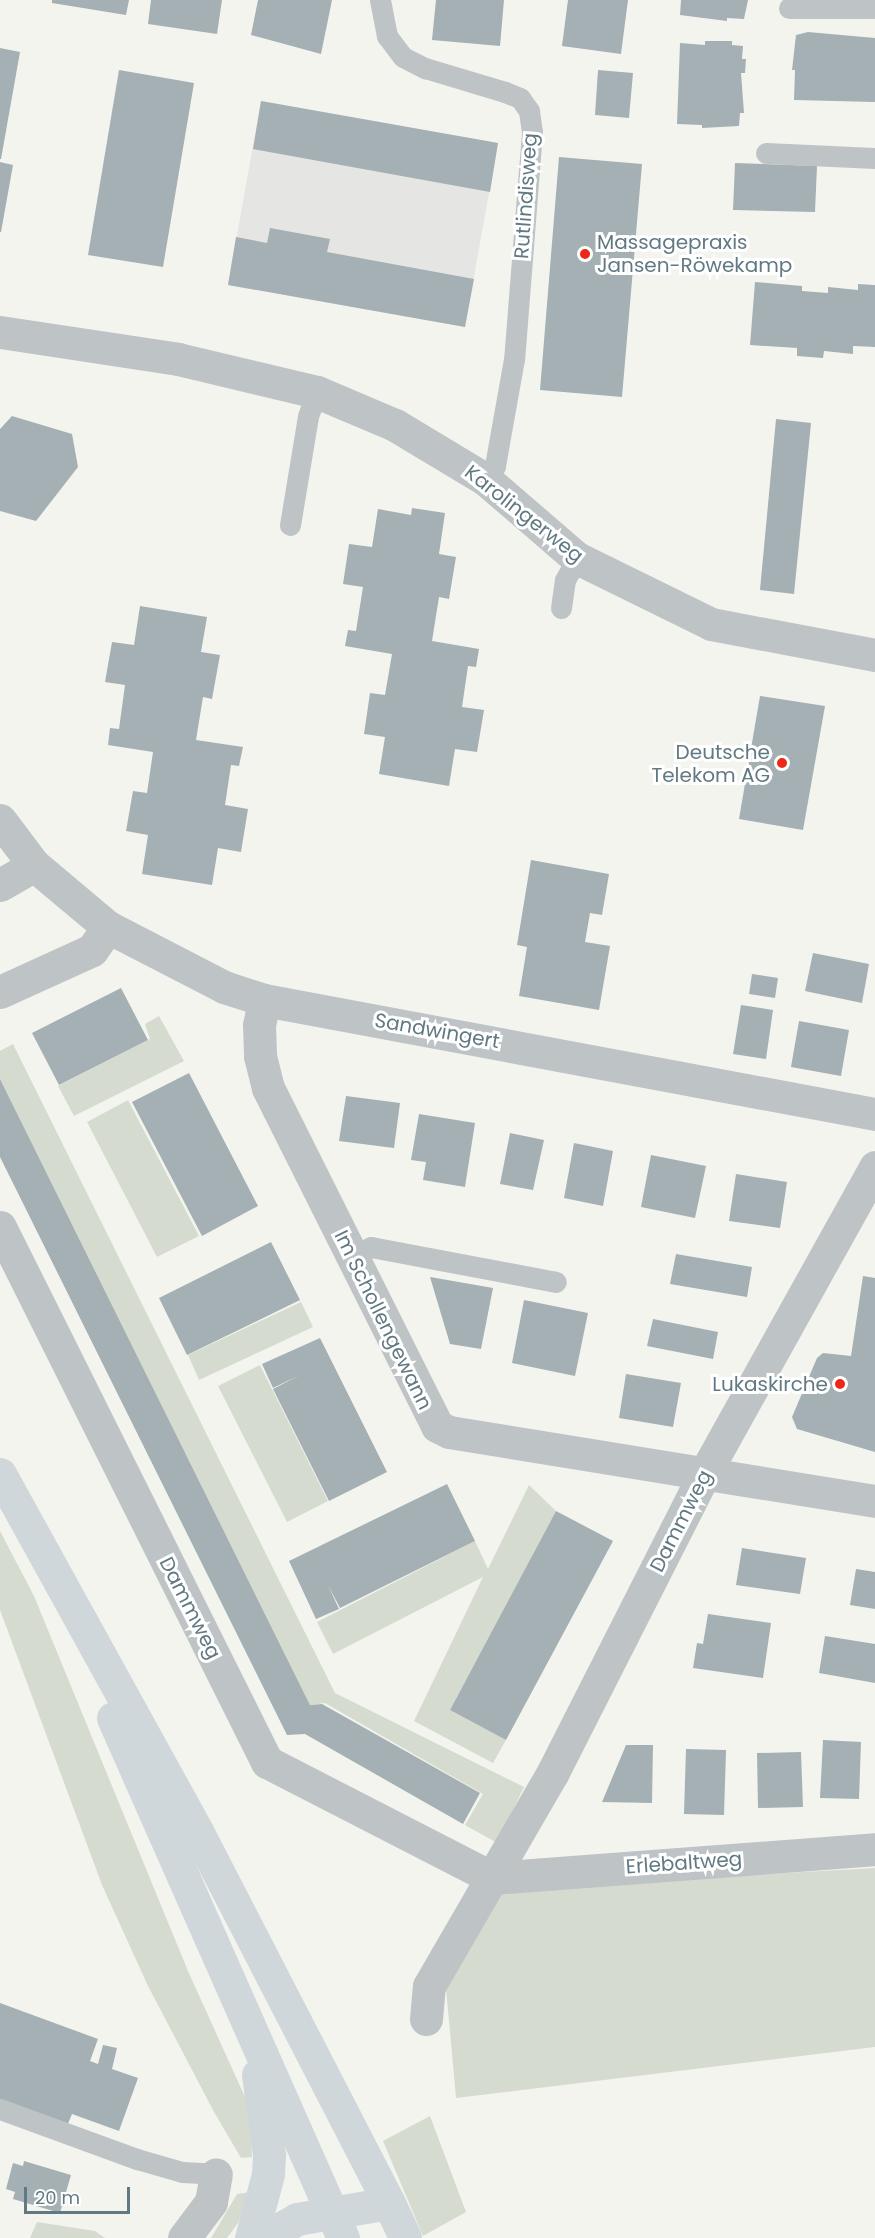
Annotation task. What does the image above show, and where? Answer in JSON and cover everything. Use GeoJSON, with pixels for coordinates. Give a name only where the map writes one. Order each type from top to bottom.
{"type":"FeatureCollection","features":[{"type":"Feature","properties":{"kind":"main road"},"geometry":{"type":"LineString","coordinates":[[0,1474],[197,1831],[405,2238]]}},
{"type":"Feature","properties":{"kind":"main road"},"geometry":{"type":"LineString","coordinates":[[31,1533],[337,2224]]}},
{"type":"Feature","properties":{"kind":"main road"},"geometry":{"type":"LineString","coordinates":[[250,2029],[269,2155],[251,2238]]}},
{"type":"Feature","properties":{"kind":"main road"},"geometry":{"type":"LineString","coordinates":[[263,2238],[297,2219],[337,2224],[389,2204]]}},
{"type":"Feature","properties":{"kind":"main road"},"geometry":{"type":"LineString","coordinates":[[356,2238],[389,2204]]}},
{"type":"Feature","properties":{"kind":"street","name":"Karolingerweg"},"geometry":{"type":"LineString","coordinates":[[0,332],[178,359],[317,392],[395,425],[485,479],[577,558],[711,624],[875,654]]}},
{"type":"Feature","properties":{"kind":"street","name":"Sandwingert"},"geometry":{"type":"LineString","coordinates":[[2,830],[34,865],[108,927],[224,987],[264,1000],[875,1114]]}},
{"type":"Feature","properties":{"kind":"street"},"geometry":{"type":"LineString","coordinates":[[0,885],[34,865]]}},
{"type":"Feature","properties":{"kind":"street"},"geometry":{"type":"LineString","coordinates":[[0,992],[92,950],[108,927]]}},
{"type":"Feature","properties":{"kind":"street","name":"Im Schollengewann"},"geometry":{"type":"LineString","coordinates":[[264,1000],[259,1025],[259,1046],[268,1088],[437,1426],[449,1432],[706,1471],[875,1501]]}},
{"type":"Feature","properties":{"kind":"street","name":"Dammweg"},"geometry":{"type":"LineString","coordinates":[[426,2019],[429,1986],[552,1774],[706,1471],[875,1167]]}},
{"type":"Feature","properties":{"kind":"street","name":"Dammweg"},"geometry":{"type":"LineString","coordinates":[[0,1227],[267,1762],[493,1878]]}},
{"type":"Feature","properties":{"kind":"street","name":"Erlebaltweg"},"geometry":{"type":"LineString","coordinates":[[493,1878],[875,1849]]}},
{"type":"Feature","properties":{"kind":"street"},"geometry":{"type":"LineString","coordinates":[[184,2238],[211,2202],[216,2174]]}},
{"type":"Feature","properties":{"kind":"lane","name":"Rutlindisweg"},"geometry":{"type":"LineString","coordinates":[[380,0],[387,36],[403,57],[425,68],[520,98],[529,111],[532,132],[514,359],[495,466],[485,479]]}},
{"type":"Feature","properties":{"kind":"lane"},"geometry":{"type":"LineString","coordinates":[[789,8],[875,8]]}},
{"type":"Feature","properties":{"kind":"lane"},"geometry":{"type":"LineString","coordinates":[[766,153],[875,158]]}},
{"type":"Feature","properties":{"kind":"lane"},"geometry":{"type":"LineString","coordinates":[[290,525],[308,416],[317,392]]}},
{"type":"Feature","properties":{"kind":"lane"},"geometry":{"type":"LineString","coordinates":[[561,608],[565,580],[577,558]]}},
{"type":"Feature","properties":{"kind":"lane"},"geometry":{"type":"LineString","coordinates":[[351,1256],[370,1247],[556,1281]]}},
{"type":"Feature","properties":{"kind":"lane"},"geometry":{"type":"LineString","coordinates":[[0,2109],[137,2159],[182,2172],[216,2174]]}},
{"type":"Feature","properties":{"kind":"shaded area"},"geometry":{"type":"Polygon","coordinates":[[[261,101],[498,143],[465,327],[228,285],[261,101]]]}},
{"type":"Feature","properties":{"kind":"shaded area"},"geometry":{"type":"Polygon","coordinates":[[[159,1016],[184,1061],[74,1116],[58,1086],[150,1039],[145,1024],[159,1016]]]}},
{"type":"Feature","properties":{"kind":"shaded area"},"geometry":{"type":"Polygon","coordinates":[[[13,1044],[335,1693],[524,1787],[497,1843],[465,1825],[483,1794],[325,1703],[310,1705],[0,1079],[0,1051],[13,1044]]]}},
{"type":"Feature","properties":{"kind":"shaded area"},"geometry":{"type":"Polygon","coordinates":[[[128,1100],[199,1236],[157,1257],[87,1122],[128,1100]]]}},
{"type":"Feature","properties":{"kind":"shaded area"},"geometry":{"type":"Polygon","coordinates":[[[301,1302],[313,1327],[199,1380],[188,1355],[301,1302]]]}},
{"type":"Feature","properties":{"kind":"shaded area"},"geometry":{"type":"Polygon","coordinates":[[[260,1365],[328,1501],[287,1522],[218,1386],[260,1365]]]}},
{"type":"Feature","properties":{"kind":"shaded area"},"geometry":{"type":"Polygon","coordinates":[[[529,1485],[556,1511],[450,1710],[506,1740],[493,1763],[414,1721],[483,1577],[333,1654],[317,1622],[475,1541],[488,1569],[529,1485]]]}},
{"type":"Feature","properties":{"kind":"shaded area"},"geometry":{"type":"Polygon","coordinates":[[[0,1531],[34,1596],[188,1971],[250,2108],[252,2157],[241,2158],[214,2112],[148,1986],[102,1885],[0,1610],[0,1531]]]}},
{"type":"Feature","properties":{"kind":"shaded area"},"geometry":{"type":"Polygon","coordinates":[[[875,1868],[875,2047],[456,2098],[445,1977],[497,1889],[875,1868]]]}},
{"type":"Feature","properties":{"kind":"shaded area"},"geometry":{"type":"Polygon","coordinates":[[[430,2116],[466,2212],[423,2236],[383,2141],[430,2116]]]}},
{"type":"Feature","properties":{"kind":"shaded area"},"geometry":{"type":"Polygon","coordinates":[[[250,2192],[238,2223],[227,2238],[211,2238],[237,2194],[250,2192]]]}},
{"type":"Feature","properties":{"kind":"shaded area"},"geometry":{"type":"Polygon","coordinates":[[[37,2222],[95,2231],[105,2238],[30,2238],[37,2222]]]}},
{"type":"Feature","properties":{"kind":"building"},"geometry":{"type":"Polygon","coordinates":[[[52,0],[129,0],[126,15],[52,3],[52,0]]]}},
{"type":"Feature","properties":{"kind":"building"},"geometry":{"type":"Polygon","coordinates":[[[151,0],[222,0],[217,34],[148,24],[151,0]]]}},
{"type":"Feature","properties":{"kind":"building"},"geometry":{"type":"Polygon","coordinates":[[[258,0],[332,0],[321,54],[251,35],[258,0]]]}},
{"type":"Feature","properties":{"kind":"building"},"geometry":{"type":"Polygon","coordinates":[[[436,0],[504,0],[500,46],[432,40],[436,0]]]}},
{"type":"Feature","properties":{"kind":"building"},"geometry":{"type":"Polygon","coordinates":[[[568,0],[628,0],[621,54],[562,46],[568,0]]]}},
{"type":"Feature","properties":{"kind":"building"},"geometry":{"type":"Polygon","coordinates":[[[681,0],[748,0],[744,19],[727,18],[727,21],[680,15],[681,0]]]}},
{"type":"Feature","properties":{"kind":"building"},"geometry":{"type":"Polygon","coordinates":[[[808,32],[875,38],[875,102],[794,100],[795,70],[792,70],[796,35],[808,32]]]}},
{"type":"Feature","properties":{"kind":"building"},"geometry":{"type":"Polygon","coordinates":[[[705,41],[732,41],[732,45],[743,46],[742,59],[746,59],[745,73],[741,73],[744,113],[740,113],[739,126],[702,128],[702,125],[677,124],[680,43],[705,45],[705,41]]]}},
{"type":"Feature","properties":{"kind":"building"},"geometry":{"type":"Polygon","coordinates":[[[0,48],[20,52],[1,159],[0,159],[0,48]]]}},
{"type":"Feature","properties":{"kind":"building"},"geometry":{"type":"Polygon","coordinates":[[[119,70],[194,83],[163,267],[88,255],[119,70]]]}},
{"type":"Feature","properties":{"kind":"building"},"geometry":{"type":"Polygon","coordinates":[[[598,70],[633,73],[629,118],[595,115],[598,70]]]}},
{"type":"Feature","properties":{"kind":"building"},"geometry":{"type":"Polygon","coordinates":[[[261,101],[498,143],[490,192],[253,149],[261,101]]]}},
{"type":"Feature","properties":{"kind":"building"},"geometry":{"type":"Polygon","coordinates":[[[559,157],[642,164],[622,397],[540,390],[559,157]]]}},
{"type":"Feature","properties":{"kind":"building"},"geometry":{"type":"Polygon","coordinates":[[[0,162],[13,165],[1,232],[0,232],[0,162]]]}},
{"type":"Feature","properties":{"kind":"building"},"geometry":{"type":"Polygon","coordinates":[[[735,163],[817,166],[815,212],[733,210],[735,163]]]}},
{"type":"Feature","properties":{"kind":"building"},"geometry":{"type":"Polygon","coordinates":[[[270,228],[330,239],[327,252],[474,279],[465,327],[228,285],[236,237],[267,243],[270,228]]]}},
{"type":"Feature","properties":{"kind":"building"},"geometry":{"type":"Polygon","coordinates":[[[755,282],[802,286],[802,291],[828,293],[828,287],[858,290],[858,284],[875,285],[875,347],[853,346],[853,354],[824,351],[823,358],[797,356],[797,348],[750,345],[755,282]]]}},
{"type":"Feature","properties":{"kind":"building"},"geometry":{"type":"Polygon","coordinates":[[[12,416],[72,434],[78,467],[36,521],[0,511],[0,429],[12,416]]]}},
{"type":"Feature","properties":{"kind":"building"},"geometry":{"type":"Polygon","coordinates":[[[776,419],[811,423],[794,594],[760,590],[776,419]]]}},
{"type":"Feature","properties":{"kind":"building"},"geometry":{"type":"Polygon","coordinates":[[[412,508],[445,513],[439,554],[456,557],[449,599],[439,597],[432,641],[479,649],[476,667],[468,666],[462,707],[484,710],[477,752],[455,749],[449,786],[379,774],[385,737],[364,734],[370,693],[385,695],[392,654],[345,646],[348,630],[356,631],[363,587],[343,584],[349,544],[372,547],[378,509],[411,515],[412,508]]]}},
{"type":"Feature","properties":{"kind":"building"},"geometry":{"type":"Polygon","coordinates":[[[140,606],[207,617],[201,652],[220,655],[212,699],[203,697],[196,740],[243,747],[239,766],[231,765],[225,805],[248,809],[241,852],[218,848],[212,885],[142,874],[148,835],[126,831],[133,791],[147,793],[153,752],[108,745],[110,728],[119,729],[125,685],[105,682],[112,642],[134,645],[140,606]]]}},
{"type":"Feature","properties":{"kind":"building","name":"Deutsche Telekom AG"},"geometry":{"type":"Polygon","coordinates":[[[760,696],[825,706],[803,830],[739,819],[760,696]]]}},
{"type":"Feature","properties":{"kind":"building"},"geometry":{"type":"Polygon","coordinates":[[[531,860],[609,874],[602,915],[590,913],[585,942],[610,946],[599,1010],[519,996],[527,947],[517,945],[531,860]]]}},
{"type":"Feature","properties":{"kind":"building"},"geometry":{"type":"Polygon","coordinates":[[[813,953],[869,964],[862,1003],[805,991],[813,953]]]}},
{"type":"Feature","properties":{"kind":"building"},"geometry":{"type":"Polygon","coordinates":[[[752,974],[778,978],[775,998],[749,994],[752,974]]]}},
{"type":"Feature","properties":{"kind":"building"},"geometry":{"type":"Polygon","coordinates":[[[121,988],[148,1040],[59,1085],[32,1033],[121,988]]]}},
{"type":"Feature","properties":{"kind":"building"},"geometry":{"type":"Polygon","coordinates":[[[741,1005],[773,1010],[766,1059],[733,1054],[741,1005]]]}},
{"type":"Feature","properties":{"kind":"building"},"geometry":{"type":"Polygon","coordinates":[[[799,1021],[849,1030],[841,1076],[791,1067],[799,1021]]]}},
{"type":"Feature","properties":{"kind":"building"},"geometry":{"type":"Polygon","coordinates":[[[189,1073],[258,1206],[202,1236],[132,1102],[189,1073]]]}},
{"type":"Feature","properties":{"kind":"building"},"geometry":{"type":"Polygon","coordinates":[[[0,1079],[310,1705],[322,1704],[480,1793],[463,1824],[305,1734],[287,1735],[0,1157],[0,1079]]]}},
{"type":"Feature","properties":{"kind":"building"},"geometry":{"type":"Polygon","coordinates":[[[346,1096],[400,1103],[394,1148],[339,1141],[346,1096]]]}},
{"type":"Feature","properties":{"kind":"building"},"geometry":{"type":"Polygon","coordinates":[[[419,1114],[475,1123],[465,1187],[423,1180],[426,1162],[411,1160],[419,1114]]]}},
{"type":"Feature","properties":{"kind":"building"},"geometry":{"type":"Polygon","coordinates":[[[510,1133],[544,1140],[533,1190],[500,1184],[510,1133]]]}},
{"type":"Feature","properties":{"kind":"building"},"geometry":{"type":"Polygon","coordinates":[[[574,1143],[613,1151],[603,1206],[564,1198],[574,1143]]]}},
{"type":"Feature","properties":{"kind":"building"},"geometry":{"type":"Polygon","coordinates":[[[651,1155],[706,1166],[695,1218],[641,1207],[651,1155]]]}},
{"type":"Feature","properties":{"kind":"building"},"geometry":{"type":"Polygon","coordinates":[[[736,1174],[787,1182],[780,1228],[729,1221],[736,1174]]]}},
{"type":"Feature","properties":{"kind":"building"},"geometry":{"type":"Polygon","coordinates":[[[271,1242],[300,1300],[187,1355],[159,1298],[271,1242]]]}},
{"type":"Feature","properties":{"kind":"building"},"geometry":{"type":"Polygon","coordinates":[[[676,1254],[752,1267],[747,1297],[670,1284],[676,1254]]]}},
{"type":"Feature","properties":{"kind":"building","name":"Lukaskirche"},"geometry":{"type":"Polygon","coordinates":[[[863,1276],[875,1278],[875,1452],[797,1429],[792,1417],[817,1358],[823,1353],[851,1356],[863,1276]]]}},
{"type":"Feature","properties":{"kind":"building"},"geometry":{"type":"Polygon","coordinates":[[[430,1277],[493,1288],[481,1349],[450,1344],[430,1277]]]}},
{"type":"Feature","properties":{"kind":"building"},"geometry":{"type":"Polygon","coordinates":[[[524,1300],[588,1313],[575,1376],[512,1363],[524,1300]]]}},
{"type":"Feature","properties":{"kind":"building"},"geometry":{"type":"Polygon","coordinates":[[[653,1319],[718,1332],[713,1359],[647,1346],[653,1319]]]}},
{"type":"Feature","properties":{"kind":"building"},"geometry":{"type":"Polygon","coordinates":[[[320,1338],[387,1472],[329,1501],[273,1389],[300,1375],[273,1388],[262,1364],[320,1338]]]}},
{"type":"Feature","properties":{"kind":"building"},"geometry":{"type":"Polygon","coordinates":[[[626,1374],[681,1383],[673,1427],[619,1418],[626,1374]]]}},
{"type":"Feature","properties":{"kind":"building"},"geometry":{"type":"Polygon","coordinates":[[[447,1484],[475,1541],[340,1608],[328,1585],[339,1609],[316,1619],[289,1561],[447,1484]]]}},
{"type":"Feature","properties":{"kind":"building"},"geometry":{"type":"Polygon","coordinates":[[[556,1511],[613,1541],[506,1740],[450,1710],[556,1511]]]}},
{"type":"Feature","properties":{"kind":"building"},"geometry":{"type":"Polygon","coordinates":[[[742,1548],[806,1558],[800,1594],[736,1585],[742,1548]]]}},
{"type":"Feature","properties":{"kind":"building"},"geometry":{"type":"Polygon","coordinates":[[[856,1569],[875,1572],[875,1609],[850,1605],[856,1569]]]}},
{"type":"Feature","properties":{"kind":"building"},"geometry":{"type":"Polygon","coordinates":[[[708,1614],[771,1623],[763,1678],[693,1668],[697,1643],[703,1644],[708,1614]]]}},
{"type":"Feature","properties":{"kind":"building"},"geometry":{"type":"Polygon","coordinates":[[[825,1636],[875,1644],[875,1683],[819,1673],[825,1636]]]}},
{"type":"Feature","properties":{"kind":"building"},"geometry":{"type":"Polygon","coordinates":[[[823,1740],[861,1742],[859,1799],[820,1798],[823,1740]]]}},
{"type":"Feature","properties":{"kind":"building"},"geometry":{"type":"Polygon","coordinates":[[[626,1745],[653,1745],[652,1803],[602,1802],[626,1745]]]}},
{"type":"Feature","properties":{"kind":"building"},"geometry":{"type":"Polygon","coordinates":[[[686,1749],[726,1750],[724,1815],[684,1814],[686,1749]]]}},
{"type":"Feature","properties":{"kind":"building"},"geometry":{"type":"Polygon","coordinates":[[[801,1752],[803,1807],[758,1808],[757,1753],[801,1752]]]}},
{"type":"Feature","properties":{"kind":"building"},"geometry":{"type":"Polygon","coordinates":[[[0,2003],[98,2039],[90,2061],[98,2064],[103,2045],[117,2048],[112,2069],[138,2078],[119,2131],[72,2114],[67,2126],[0,2102],[0,2003]]]}},
{"type":"Feature","properties":{"kind":"building"},"geometry":{"type":"Polygon","coordinates":[[[24,2161],[71,2175],[60,2213],[13,2199],[15,2192],[6,2189],[13,2163],[23,2166],[24,2161]]]}},
{"type":"Feature","properties":{"kind":"place","name":"Massagepraxis Jansen-Röwekamp"},"geometry":{"type":"Point","coordinates":[585,254]}},
{"type":"Feature","properties":{"kind":"place","name":"Deutsche Telekom AG"},"geometry":{"type":"Point","coordinates":[782,763]}},
{"type":"Feature","properties":{"kind":"place","name":"Lukaskirche"},"geometry":{"type":"Point","coordinates":[840,1384]}}]}
